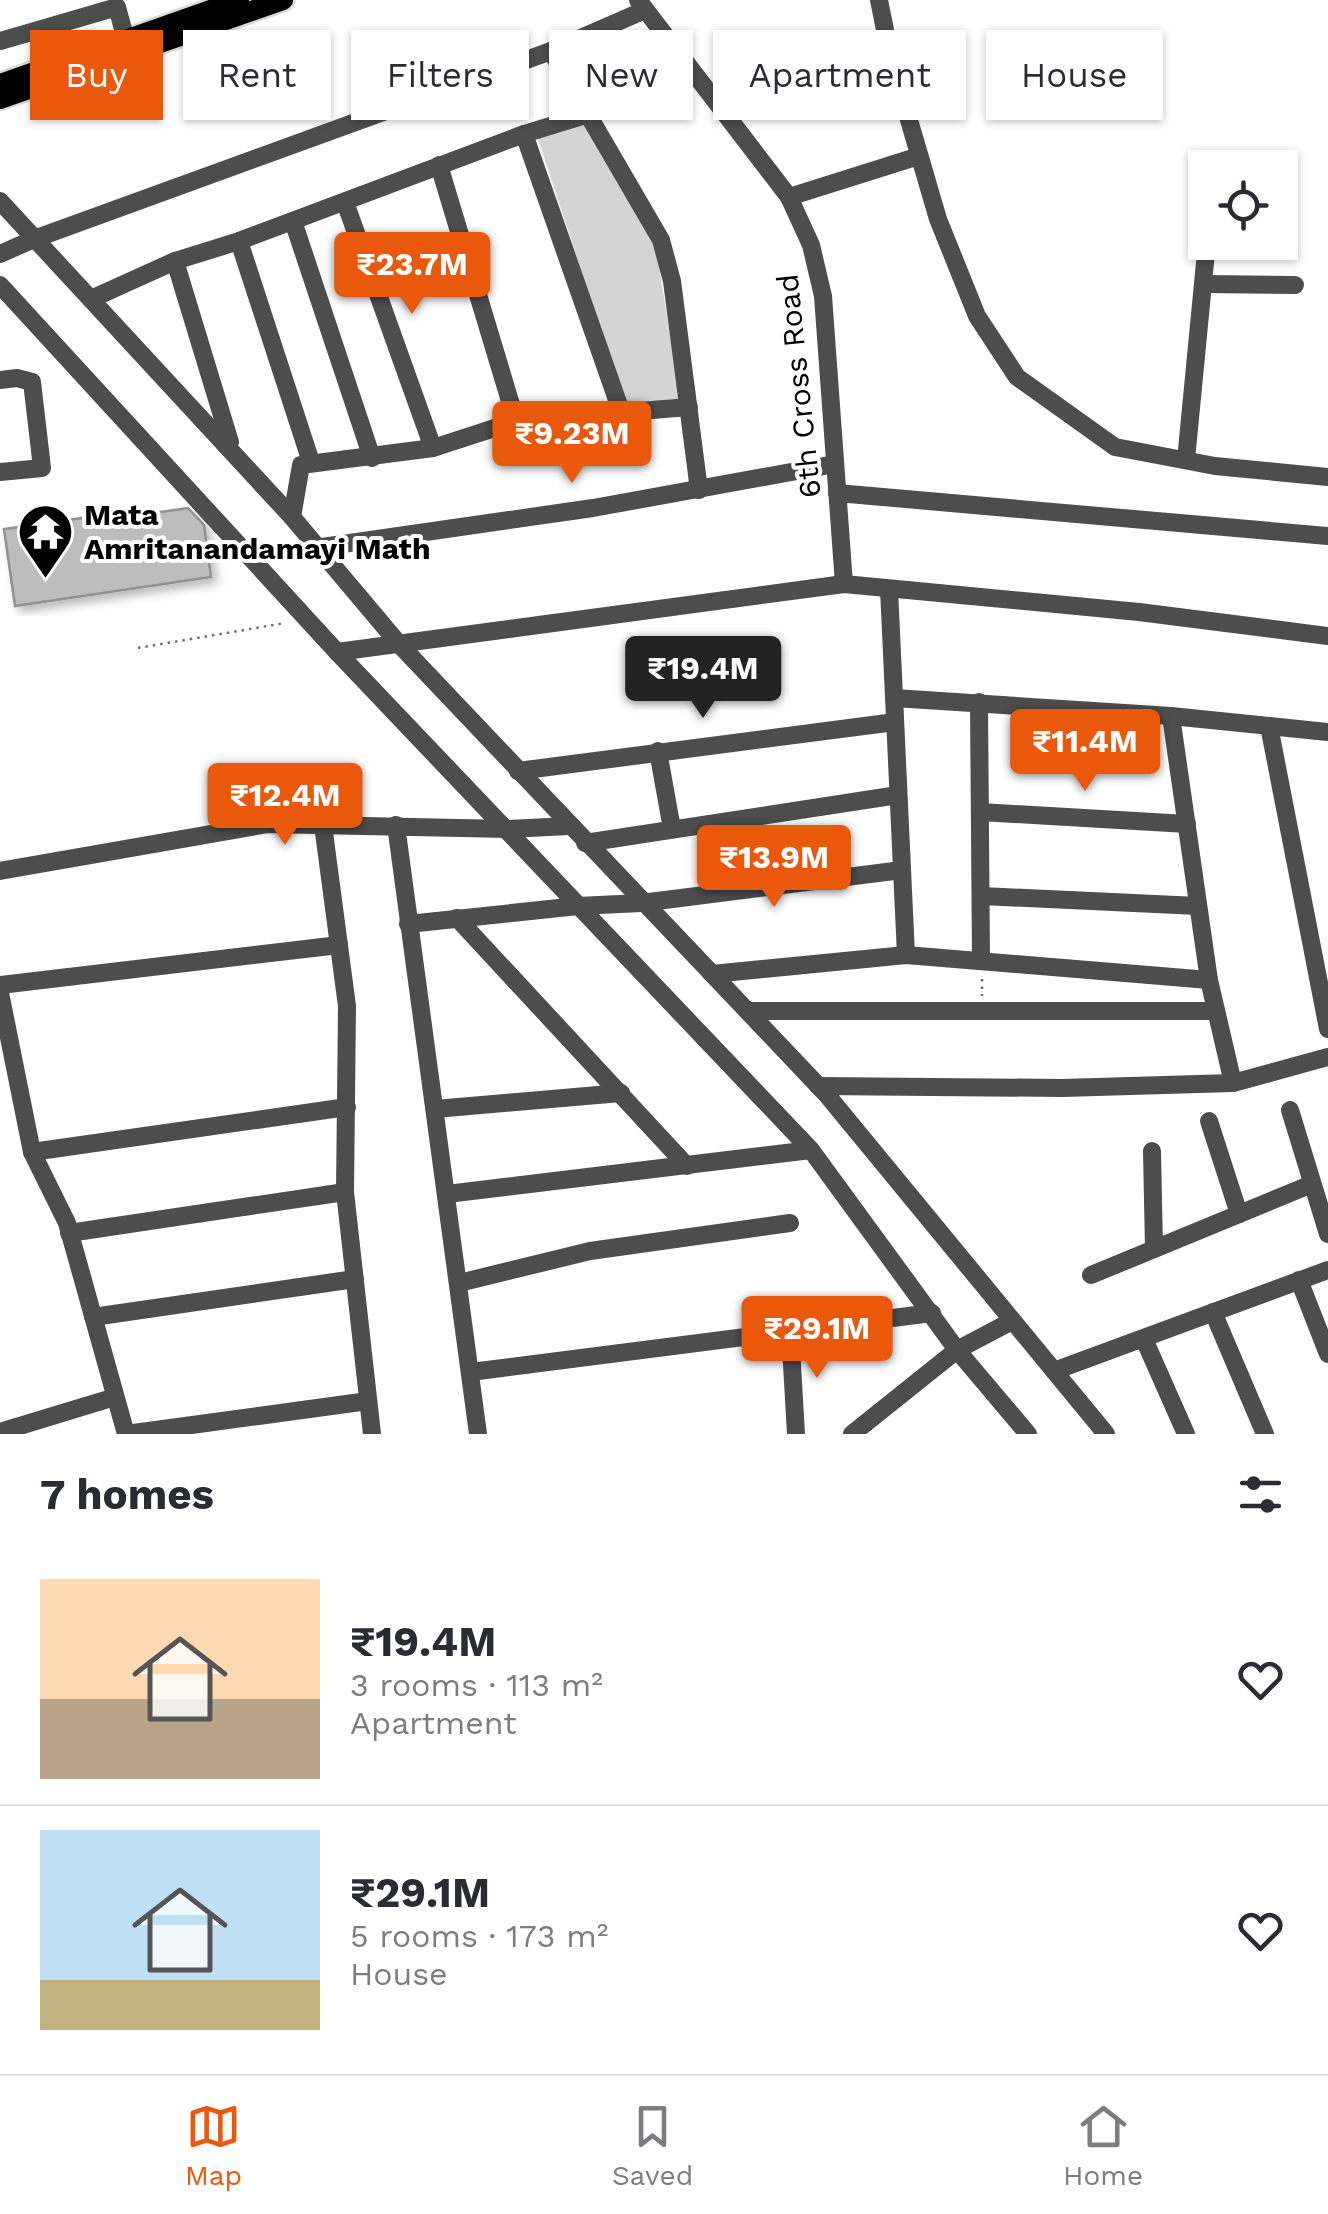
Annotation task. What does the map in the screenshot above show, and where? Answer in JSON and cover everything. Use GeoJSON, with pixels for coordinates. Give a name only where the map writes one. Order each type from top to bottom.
{"type":"FeatureCollection","features":[{"type":"Feature","properties":{"kind":"main road"},"geometry":{"type":"LineString","coordinates":[[154,30],[239,0]]}},
{"type":"Feature","properties":{"kind":"main road"},"geometry":{"type":"LineString","coordinates":[[0,99],[283,0]]}},
{"type":"Feature","properties":{"kind":"main road"},"geometry":{"type":"LineString","coordinates":[[0,84],[30,74]]}},
{"type":"Feature","properties":{"kind":"street"},"geometry":{"type":"LineString","coordinates":[[879,0],[890,55],[938,219],[977,316],[1018,377],[1115,447],[1328,477]]}},
{"type":"Feature","properties":{"kind":"street"},"geometry":{"type":"LineString","coordinates":[[593,30],[642,5]]}},
{"type":"Feature","properties":{"kind":"street","name":"6th Cross Road"},"geometry":{"type":"LineString","coordinates":[[642,5],[789,197],[810,246],[823,296],[844,584]]}},
{"type":"Feature","properties":{"kind":"street"},"geometry":{"type":"LineString","coordinates":[[39,30],[117,8],[123,30]]}},
{"type":"Feature","properties":{"kind":"street"},"geometry":{"type":"LineString","coordinates":[[0,41],[30,33]]}},
{"type":"Feature","properties":{"kind":"street"},"geometry":{"type":"LineString","coordinates":[[0,254],[549,52]]}},
{"type":"Feature","properties":{"kind":"street"},"geometry":{"type":"LineString","coordinates":[[91,299],[175,261],[240,241],[570,120]]}},
{"type":"Feature","properties":{"kind":"street"},"geometry":{"type":"LineString","coordinates":[[592,120],[661,240],[672,281],[699,490]]}},
{"type":"Feature","properties":{"kind":"street"},"geometry":{"type":"LineString","coordinates":[[524,134],[622,414]]}},
{"type":"Feature","properties":{"kind":"street"},"geometry":{"type":"LineString","coordinates":[[789,197],[920,156]]}},
{"type":"Feature","properties":{"kind":"street"},"geometry":{"type":"LineString","coordinates":[[439,165],[516,420]]}},
{"type":"Feature","properties":{"kind":"street"},"geometry":{"type":"LineString","coordinates":[[0,201],[292,517],[399,644],[818,1086],[1106,1434]]}},
{"type":"Feature","properties":{"kind":"street"},"geometry":{"type":"LineString","coordinates":[[345,202],[433,448]]}},
{"type":"Feature","properties":{"kind":"street"},"geometry":{"type":"LineString","coordinates":[[294,221],[372,458]]}},
{"type":"Feature","properties":{"kind":"street"},"geometry":{"type":"LineString","coordinates":[[240,241],[312,462]]}},
{"type":"Feature","properties":{"kind":"street"},"geometry":{"type":"LineString","coordinates":[[1186,460],[1204,260]]}},
{"type":"Feature","properties":{"kind":"street"},"geometry":{"type":"LineString","coordinates":[[175,261],[233,452]]}},
{"type":"Feature","properties":{"kind":"street"},"geometry":{"type":"LineString","coordinates":[[1202,284],[1295,285]]}},
{"type":"Feature","properties":{"kind":"street"},"geometry":{"type":"LineString","coordinates":[[0,285],[9,305],[812,1150],[958,1350],[1028,1434]]}},
{"type":"Feature","properties":{"kind":"street"},"geometry":{"type":"LineString","coordinates":[[0,380],[17,378],[32,382],[42,468],[0,472]]}},
{"type":"Feature","properties":{"kind":"street"},"geometry":{"type":"LineString","coordinates":[[292,517],[302,465],[312,462],[433,448],[516,420],[689,407]]}},
{"type":"Feature","properties":{"kind":"street"},"geometry":{"type":"LineString","coordinates":[[315,548],[699,490],[835,464]]}},
{"type":"Feature","properties":{"kind":"street"},"geometry":{"type":"LineString","coordinates":[[837,493],[1328,536]]}},
{"type":"Feature","properties":{"kind":"street"},"geometry":{"type":"LineString","coordinates":[[337,652],[844,584],[1138,612],[1328,636]]}},
{"type":"Feature","properties":{"kind":"street"},"geometry":{"type":"LineString","coordinates":[[889,589],[906,954]]}},
{"type":"Feature","properties":{"kind":"street"},"geometry":{"type":"LineString","coordinates":[[894,698],[1171,716],[1328,732]]}},
{"type":"Feature","properties":{"kind":"street"},"geometry":{"type":"LineString","coordinates":[[979,702],[981,961]]}},
{"type":"Feature","properties":{"kind":"street"},"geometry":{"type":"LineString","coordinates":[[1171,716],[1209,980],[1233,1082]]}},
{"type":"Feature","properties":{"kind":"street"},"geometry":{"type":"LineString","coordinates":[[518,772],[895,722]]}},
{"type":"Feature","properties":{"kind":"street"},"geometry":{"type":"LineString","coordinates":[[1269,726],[1328,1029]]}},
{"type":"Feature","properties":{"kind":"street"},"geometry":{"type":"LineString","coordinates":[[658,751],[672,829]]}},
{"type":"Feature","properties":{"kind":"street"},"geometry":{"type":"LineString","coordinates":[[585,843],[898,795]]}},
{"type":"Feature","properties":{"kind":"street"},"geometry":{"type":"LineString","coordinates":[[980,812],[1186,824]]}},
{"type":"Feature","properties":{"kind":"street"},"geometry":{"type":"LineString","coordinates":[[0,871],[268,824],[508,829],[569,826]]}},
{"type":"Feature","properties":{"kind":"street"},"geometry":{"type":"LineString","coordinates":[[323,825],[347,1006],[345,1192],[372,1434]]}},
{"type":"Feature","properties":{"kind":"street"},"geometry":{"type":"LineString","coordinates":[[396,826],[478,1434]]}},
{"type":"Feature","properties":{"kind":"street"},"geometry":{"type":"LineString","coordinates":[[408,924],[641,903],[902,870]]}},
{"type":"Feature","properties":{"kind":"street"},"geometry":{"type":"LineString","coordinates":[[980,896],[1198,906]]}},
{"type":"Feature","properties":{"kind":"street"},"geometry":{"type":"LineString","coordinates":[[457,918],[687,1166]]}},
{"type":"Feature","properties":{"kind":"street"},"geometry":{"type":"LineString","coordinates":[[339,945],[0,989],[32,1152],[69,1233],[126,1434],[368,1402]]}},
{"type":"Feature","properties":{"kind":"street"},"geometry":{"type":"LineString","coordinates":[[712,974],[906,954],[1209,980]]}},
{"type":"Feature","properties":{"kind":"street"},"geometry":{"type":"LineString","coordinates":[[749,1011],[1216,1011]]}},
{"type":"Feature","properties":{"kind":"street"},"geometry":{"type":"LineString","coordinates":[[818,1086],[1062,1088],[1233,1082],[1328,1057]]}},
{"type":"Feature","properties":{"kind":"street"},"geometry":{"type":"LineString","coordinates":[[435,1109],[620,1093]]}},
{"type":"Feature","properties":{"kind":"street"},"geometry":{"type":"LineString","coordinates":[[32,1152],[347,1107]]}},
{"type":"Feature","properties":{"kind":"street"},"geometry":{"type":"LineString","coordinates":[[1290,1110],[1327,1226]]}},
{"type":"Feature","properties":{"kind":"street"},"geometry":{"type":"LineString","coordinates":[[1209,1121],[1239,1214]]}},
{"type":"Feature","properties":{"kind":"street"},"geometry":{"type":"LineString","coordinates":[[447,1194],[812,1150]]}},
{"type":"Feature","properties":{"kind":"street"},"geometry":{"type":"LineString","coordinates":[[1152,1151],[1154,1249]]}},
{"type":"Feature","properties":{"kind":"street"},"geometry":{"type":"LineString","coordinates":[[1091,1274],[1312,1184]]}},
{"type":"Feature","properties":{"kind":"street"},"geometry":{"type":"LineString","coordinates":[[69,1233],[345,1192]]}},
{"type":"Feature","properties":{"kind":"street"},"geometry":{"type":"LineString","coordinates":[[459,1283],[590,1250],[790,1223]]}},
{"type":"Feature","properties":{"kind":"street"},"geometry":{"type":"LineString","coordinates":[[1054,1371],[1328,1270]]}},
{"type":"Feature","properties":{"kind":"street"},"geometry":{"type":"LineString","coordinates":[[93,1316],[355,1279]]}},
{"type":"Feature","properties":{"kind":"street"},"geometry":{"type":"LineString","coordinates":[[1299,1280],[1328,1354]]}},
{"type":"Feature","properties":{"kind":"street"},"geometry":{"type":"LineString","coordinates":[[1212,1312],[1265,1434]]}},
{"type":"Feature","properties":{"kind":"street"},"geometry":{"type":"LineString","coordinates":[[472,1372],[932,1314]]}},
{"type":"Feature","properties":{"kind":"street"},"geometry":{"type":"LineString","coordinates":[[852,1434],[958,1350],[1012,1320]]}},
{"type":"Feature","properties":{"kind":"street"},"geometry":{"type":"LineString","coordinates":[[790,1330],[796,1434]]}},
{"type":"Feature","properties":{"kind":"street"},"geometry":{"type":"LineString","coordinates":[[1144,1338],[1186,1434]]}},
{"type":"Feature","properties":{"kind":"street"},"geometry":{"type":"LineString","coordinates":[[0,1432],[116,1397]]}},
{"type":"Feature","properties":{"kind":"path"},"geometry":{"type":"LineString","coordinates":[[138,648],[306,619]]}},
{"type":"Feature","properties":{"kind":"path"},"geometry":{"type":"LineString","coordinates":[[981,961],[983,1013]]}},
{"type":"Feature","properties":{"kind":"shaded area"},"geometry":{"type":"Polygon","coordinates":[[[585,122],[656,247],[680,399],[625,404],[537,136],[585,122]]]}},
{"type":"Feature","properties":{"kind":"building"},"geometry":{"type":"Polygon","coordinates":[[[188,508],[204,525],[211,577],[15,606],[4,529],[188,508]]]}},
{"type":"Feature","properties":{"kind":"place","name":"Mata Amritanandamayi Math"},"geometry":{"type":"Point","coordinates":[45,581]}}]}
